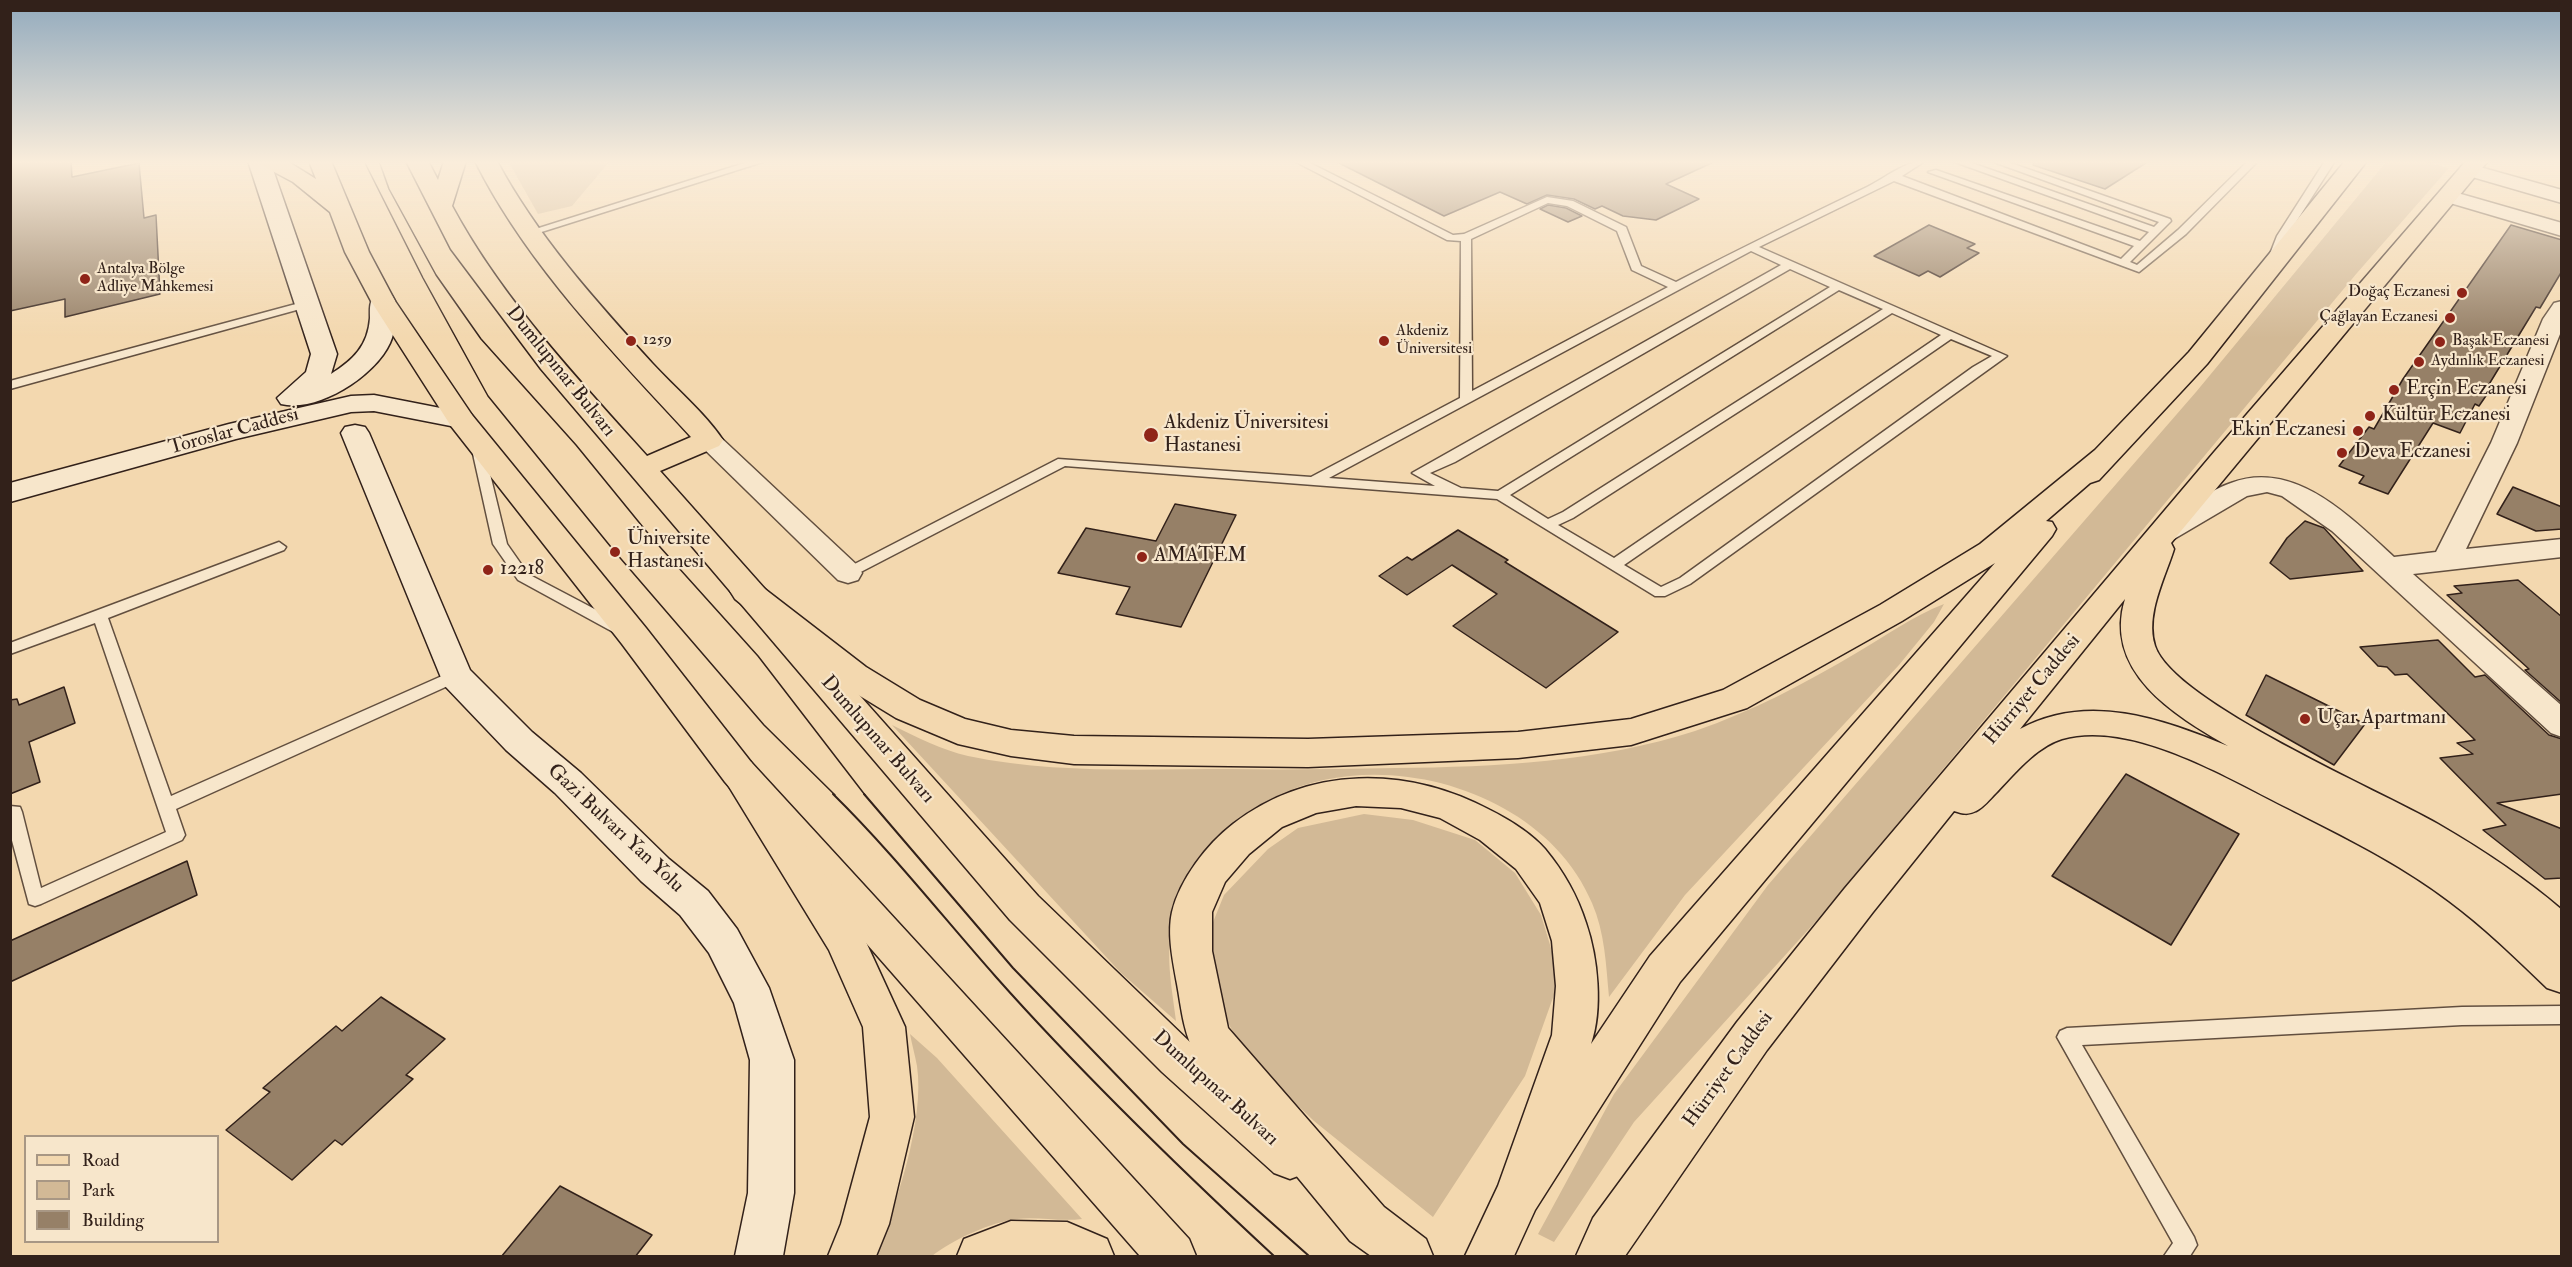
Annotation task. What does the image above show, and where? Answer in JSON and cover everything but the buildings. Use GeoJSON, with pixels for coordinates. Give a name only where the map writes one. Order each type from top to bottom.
{"type":"FeatureCollection","features":[{"type":"Feature","properties":{"kind":"main road"},"geometry":{"type":"LineString","coordinates":[[279,220],[324,354],[323,367],[291,408],[328,417],[355,433],[384,405]]}},
{"type":"Feature","properties":{"kind":"main road"},"geometry":{"type":"LineString","coordinates":[[343,220],[383,301],[468,428],[634,636],[738,772],[1172,1257]]}},
{"type":"Feature","properties":{"kind":"main road","name":"Dumlupınar Bulvarı"},"geometry":{"type":"LineString","coordinates":[[447,220],[463,249],[542,354],[1024,908],[1177,1058],[1367,1224],[1409,1257]]}},
{"type":"Feature","properties":{"kind":"main road"},"geometry":{"type":"LineString","coordinates":[[520,220],[628,355],[709,440],[640,469]]}},
{"type":"Feature","properties":{"kind":"main road"},"geometry":{"type":"LineString","coordinates":[[2198,358],[2308,220]]}},
{"type":"Feature","properties":{"kind":"main road"},"geometry":{"type":"LineString","coordinates":[[1518,1194],[1665,969],[2103,457],[2198,358],[2324,220]]}},
{"type":"Feature","properties":{"kind":"main road"},"geometry":{"type":"LineString","coordinates":[[2298,370],[2422,220]]}},
{"type":"Feature","properties":{"kind":"main road","name":"Hürriyet Caddesi"},"geometry":{"type":"LineString","coordinates":[[1605,1246],[1752,1036],[1859,900],[2298,370],[2426,220]]}},
{"type":"Feature","properties":{"kind":"main road","name":"Toroslar Caddesi"},"geometry":{"type":"LineString","coordinates":[[10,475],[265,403],[291,408],[352,372],[367,359],[378,342],[383,301]]}},
{"type":"Feature","properties":{"kind":"main road","name":"Toroslar Caddesi"},"geometry":{"type":"LineString","coordinates":[[10,493],[291,408],[351,404],[384,405],[468,428]]}},
{"type":"Feature","properties":{"kind":"main road","name":"Gazi Bulvarı Yan Yolu"},"geometry":{"type":"LineString","coordinates":[[355,433],[456,676],[519,741],[568,783],[655,870],[694,903],[729,951],[754,1001],[772,1060],[771,1193],[759,1257]]}},
{"type":"Feature","properties":{"kind":"main road"},"geometry":{"type":"LineString","coordinates":[[746,591],[854,676],[908,709],[958,731],[1011,743],[1074,750],[1308,753],[1518,745],[1631,732],[1735,699],[1891,613],[1991,551],[2103,457]]}},
{"type":"Feature","properties":{"kind":"main road"},"geometry":{"type":"LineString","coordinates":[[2164,533],[2138,612],[2137,635],[2143,657],[2173,691],[2221,727],[2403,822],[2454,853],[2547,915],[2562,934]]}},
{"type":"Feature","properties":{"kind":"main road"},"geometry":{"type":"LineString","coordinates":[[1859,900],[2027,742],[2060,726],[2091,723],[2140,729],[2178,740],[2216,755],[2382,838],[2448,878],[2489,910],[2562,975]]}},
{"type":"Feature","properties":{"kind":"main road"},"geometry":{"type":"LineString","coordinates":[[738,772],[846,940],[884,1027],[892,1117],[865,1224],[852,1257]]}},
{"type":"Feature","properties":{"kind":"main road"},"geometry":{"type":"LineString","coordinates":[[1367,1224],[1243,1074],[1208,1036],[1192,951],[1192,912],[1209,873],[1236,843],[1269,817],[1310,799],[1356,792],[1401,794],[1450,806],[1493,829],[1530,858],[1558,897],[1572,940],[1577,986],[1573,1035],[1518,1194],[1489,1257]]}},
{"type":"Feature","properties":{"kind":"main road"},"geometry":{"type":"LineString","coordinates":[[981,1257],[1011,1245],[1067,1246],[1090,1257]]}},
{"type":"Feature","properties":{"kind":"street"},"geometry":{"type":"LineString","coordinates":[[2529,220],[2562,230]]}},
{"type":"Feature","properties":{"kind":"street"},"geometry":{"type":"LineString","coordinates":[[2446,561],[2504,443],[2559,317]]}},
{"type":"Feature","properties":{"kind":"street"},"geometry":{"type":"LineString","coordinates":[[709,440],[849,573]]}},
{"type":"Feature","properties":{"kind":"street"},"geometry":{"type":"LineString","coordinates":[[2164,533],[2239,489],[2267,484],[2291,490],[2342,525],[2562,725]]}},
{"type":"Feature","properties":{"kind":"street"},"geometry":{"type":"LineString","coordinates":[[2467,518],[2478,531],[2492,540],[2549,550]]}},
{"type":"Feature","properties":{"kind":"street"},"geometry":{"type":"LineString","coordinates":[[2388,567],[2549,550]]}},
{"type":"Feature","properties":{"kind":"lane"},"geometry":{"type":"LineString","coordinates":[[528,233],[570,220]]}},
{"type":"Feature","properties":{"kind":"lane"},"geometry":{"type":"LineString","coordinates":[[1416,220],[1451,238],[1466,237],[1503,220]]}},
{"type":"Feature","properties":{"kind":"lane"},"geometry":{"type":"LineString","coordinates":[[1604,220],[1622,229],[1636,268],[1677,287]]}},
{"type":"Feature","properties":{"kind":"lane"},"geometry":{"type":"LineString","coordinates":[[1313,481],[1751,247],[1806,220]]}},
{"type":"Feature","properties":{"kind":"lane"},"geometry":{"type":"LineString","coordinates":[[2010,220],[2139,269],[2194,220]]}},
{"type":"Feature","properties":{"kind":"lane"},"geometry":{"type":"LineString","coordinates":[[2075,220],[2142,245]]}},
{"type":"Feature","properties":{"kind":"lane"},"geometry":{"type":"LineString","coordinates":[[2126,220],[2157,231]]}},
{"type":"Feature","properties":{"kind":"lane"},"geometry":{"type":"LineString","coordinates":[[2123,262],[2157,231],[2165,220]]}},
{"type":"Feature","properties":{"kind":"lane"},"geometry":{"type":"LineString","coordinates":[[2269,269],[2282,236],[2292,220]]}},
{"type":"Feature","properties":{"kind":"lane"},"geometry":{"type":"LineString","coordinates":[[1466,237],[1466,400]]}},
{"type":"Feature","properties":{"kind":"lane"},"geometry":{"type":"LineString","coordinates":[[849,573],[1063,462],[1500,495],[1659,593],[1685,581],[1977,370],[2001,356],[1751,247]]}},
{"type":"Feature","properties":{"kind":"lane"},"geometry":{"type":"LineString","coordinates":[[1459,492],[1419,473],[1774,276],[1789,265]]}},
{"type":"Feature","properties":{"kind":"lane"},"geometry":{"type":"LineString","coordinates":[[1500,495],[1525,482],[1840,285]]}},
{"type":"Feature","properties":{"kind":"lane"},"geometry":{"type":"LineString","coordinates":[[10,385],[307,304]]}},
{"type":"Feature","properties":{"kind":"lane"},"geometry":{"type":"LineString","coordinates":[[1548,525],[1578,509],[1891,309]]}},
{"type":"Feature","properties":{"kind":"lane"},"geometry":{"type":"LineString","coordinates":[[1614,565],[1950,334]]}},
{"type":"Feature","properties":{"kind":"lane"},"geometry":{"type":"LineString","coordinates":[[468,428],[500,544],[523,577],[634,636]]}},
{"type":"Feature","properties":{"kind":"lane"},"geometry":{"type":"LineString","coordinates":[[10,649],[279,547]]}},
{"type":"Feature","properties":{"kind":"lane"},"geometry":{"type":"LineString","coordinates":[[14,812],[35,899],[176,836],[100,616]]}},
{"type":"Feature","properties":{"kind":"lane"},"geometry":{"type":"LineString","coordinates":[[166,806],[456,676]]}},
{"type":"Feature","properties":{"kind":"lane"},"geometry":{"type":"LineString","coordinates":[[2175,1257],[2186,1245],[2067,1037],[2462,1016],[2562,1015]]}},
{"type":"Feature","properties":{"kind":"green space"},"geometry":{"type":"Polygon","coordinates":[[[2338,220],[2403,220],[1818,919],[1634,1122],[1554,1242],[1538,1234],[1614,1094],[1768,885],[2196,392],[2338,220]]]}},
{"type":"Feature","properties":{"kind":"green space"},"geometry":{"type":"Polygon","coordinates":[[[1944,604],[1934,622],[1899,665],[1685,895],[1609,997],[1602,937],[1592,903],[1570,864],[1539,832],[1501,807],[1459,788],[1414,778],[1368,775],[1323,780],[1281,794],[1259,806],[1225,830],[1207,848],[1186,887],[1171,930],[1169,956],[1176,1021],[1121,973],[892,725],[939,747],[968,756],[1034,766],[1067,768],[1355,769],[1472,766],[1547,761],[1622,750],[1717,723],[1799,685],[1911,620],[1944,604]]]}},
{"type":"Feature","properties":{"kind":"green space"},"geometry":{"type":"Polygon","coordinates":[[[1364,814],[1413,820],[1475,840],[1515,873],[1541,915],[1560,978],[1525,1076],[1433,1217],[1314,1121],[1248,1058],[1215,1000],[1203,947],[1224,895],[1268,849],[1298,828],[1364,814]]]}},
{"type":"Feature","properties":{"kind":"green space"},"geometry":{"type":"Polygon","coordinates":[[[910,1034],[937,1058],[1082,1219],[1025,1218],[1007,1221],[972,1233],[932,1256],[875,1256],[900,1189],[917,1112],[917,1066],[910,1034]]]}},
{"type":"Feature","properties":{"kind":"tram line"},"geometry":{"type":"LineString","coordinates":[[394,220],[488,396],[615,552],[764,725],[835,795]]}},
{"type":"Feature","properties":{"kind":"tram line"},"geometry":{"type":"LineString","coordinates":[[406,220],[436,275],[481,339],[576,445],[651,537],[758,656],[865,795]]}},
{"type":"Feature","properties":{"kind":"tram line"},"geometry":{"type":"LineString","coordinates":[[833,794],[916,884],[996,977],[1097,1085],[1274,1256]]}},
{"type":"Feature","properties":{"kind":"tram line"},"geometry":{"type":"LineString","coordinates":[[864,794],[1013,968],[1183,1144],[1309,1256]]}},
{"type":"Feature","properties":{"kind":"place","name":"Antalya Bölge Adliye Mahkemesi"},"geometry":{"type":"Point","coordinates":[85,279]}},
{"type":"Feature","properties":{"kind":"place","name":"Doğaç Eczanesi"},"geometry":{"type":"Point","coordinates":[2462,293]}},
{"type":"Feature","properties":{"kind":"place","name":"Çağlayan Eczanesi"},"geometry":{"type":"Point","coordinates":[2450,318]}},
{"type":"Feature","properties":{"kind":"place","name":"1259"},"geometry":{"type":"Point","coordinates":[631,341]}},
{"type":"Feature","properties":{"kind":"place","name":"Akdeniz Üniversitesi"},"geometry":{"type":"Point","coordinates":[1384,341]}},
{"type":"Feature","properties":{"kind":"place","name":"Başak Eczanesi"},"geometry":{"type":"Point","coordinates":[2440,342]}},
{"type":"Feature","properties":{"kind":"place","name":"Aydınlık Eczanesi"},"geometry":{"type":"Point","coordinates":[2419,362]}},
{"type":"Feature","properties":{"kind":"place","name":"Erçin Eczanesi"},"geometry":{"type":"Point","coordinates":[2394,390]}},
{"type":"Feature","properties":{"kind":"place","name":"Kültür Eczanesi"},"geometry":{"type":"Point","coordinates":[2370,416]}},
{"type":"Feature","properties":{"kind":"place","name":"Ekin Eczanesi"},"geometry":{"type":"Point","coordinates":[2358,431]}},
{"type":"Feature","properties":{"kind":"place","name":"Akdeniz Üniversitesi Hastanesi"},"geometry":{"type":"Point","coordinates":[1151,435]}},
{"type":"Feature","properties":{"kind":"place","name":"Deva Eczanesi"},"geometry":{"type":"Point","coordinates":[2342,453]}},
{"type":"Feature","properties":{"kind":"place","name":"Üniversite Hastanesi"},"geometry":{"type":"Point","coordinates":[615,552]}},
{"type":"Feature","properties":{"kind":"place","name":"AMATEM"},"geometry":{"type":"Point","coordinates":[1142,557]}},
{"type":"Feature","properties":{"kind":"place","name":"12218"},"geometry":{"type":"Point","coordinates":[488,570]}},
{"type":"Feature","properties":{"kind":"place","name":"Uçar Apartmanı"},"geometry":{"type":"Point","coordinates":[2305,719]}}]}
